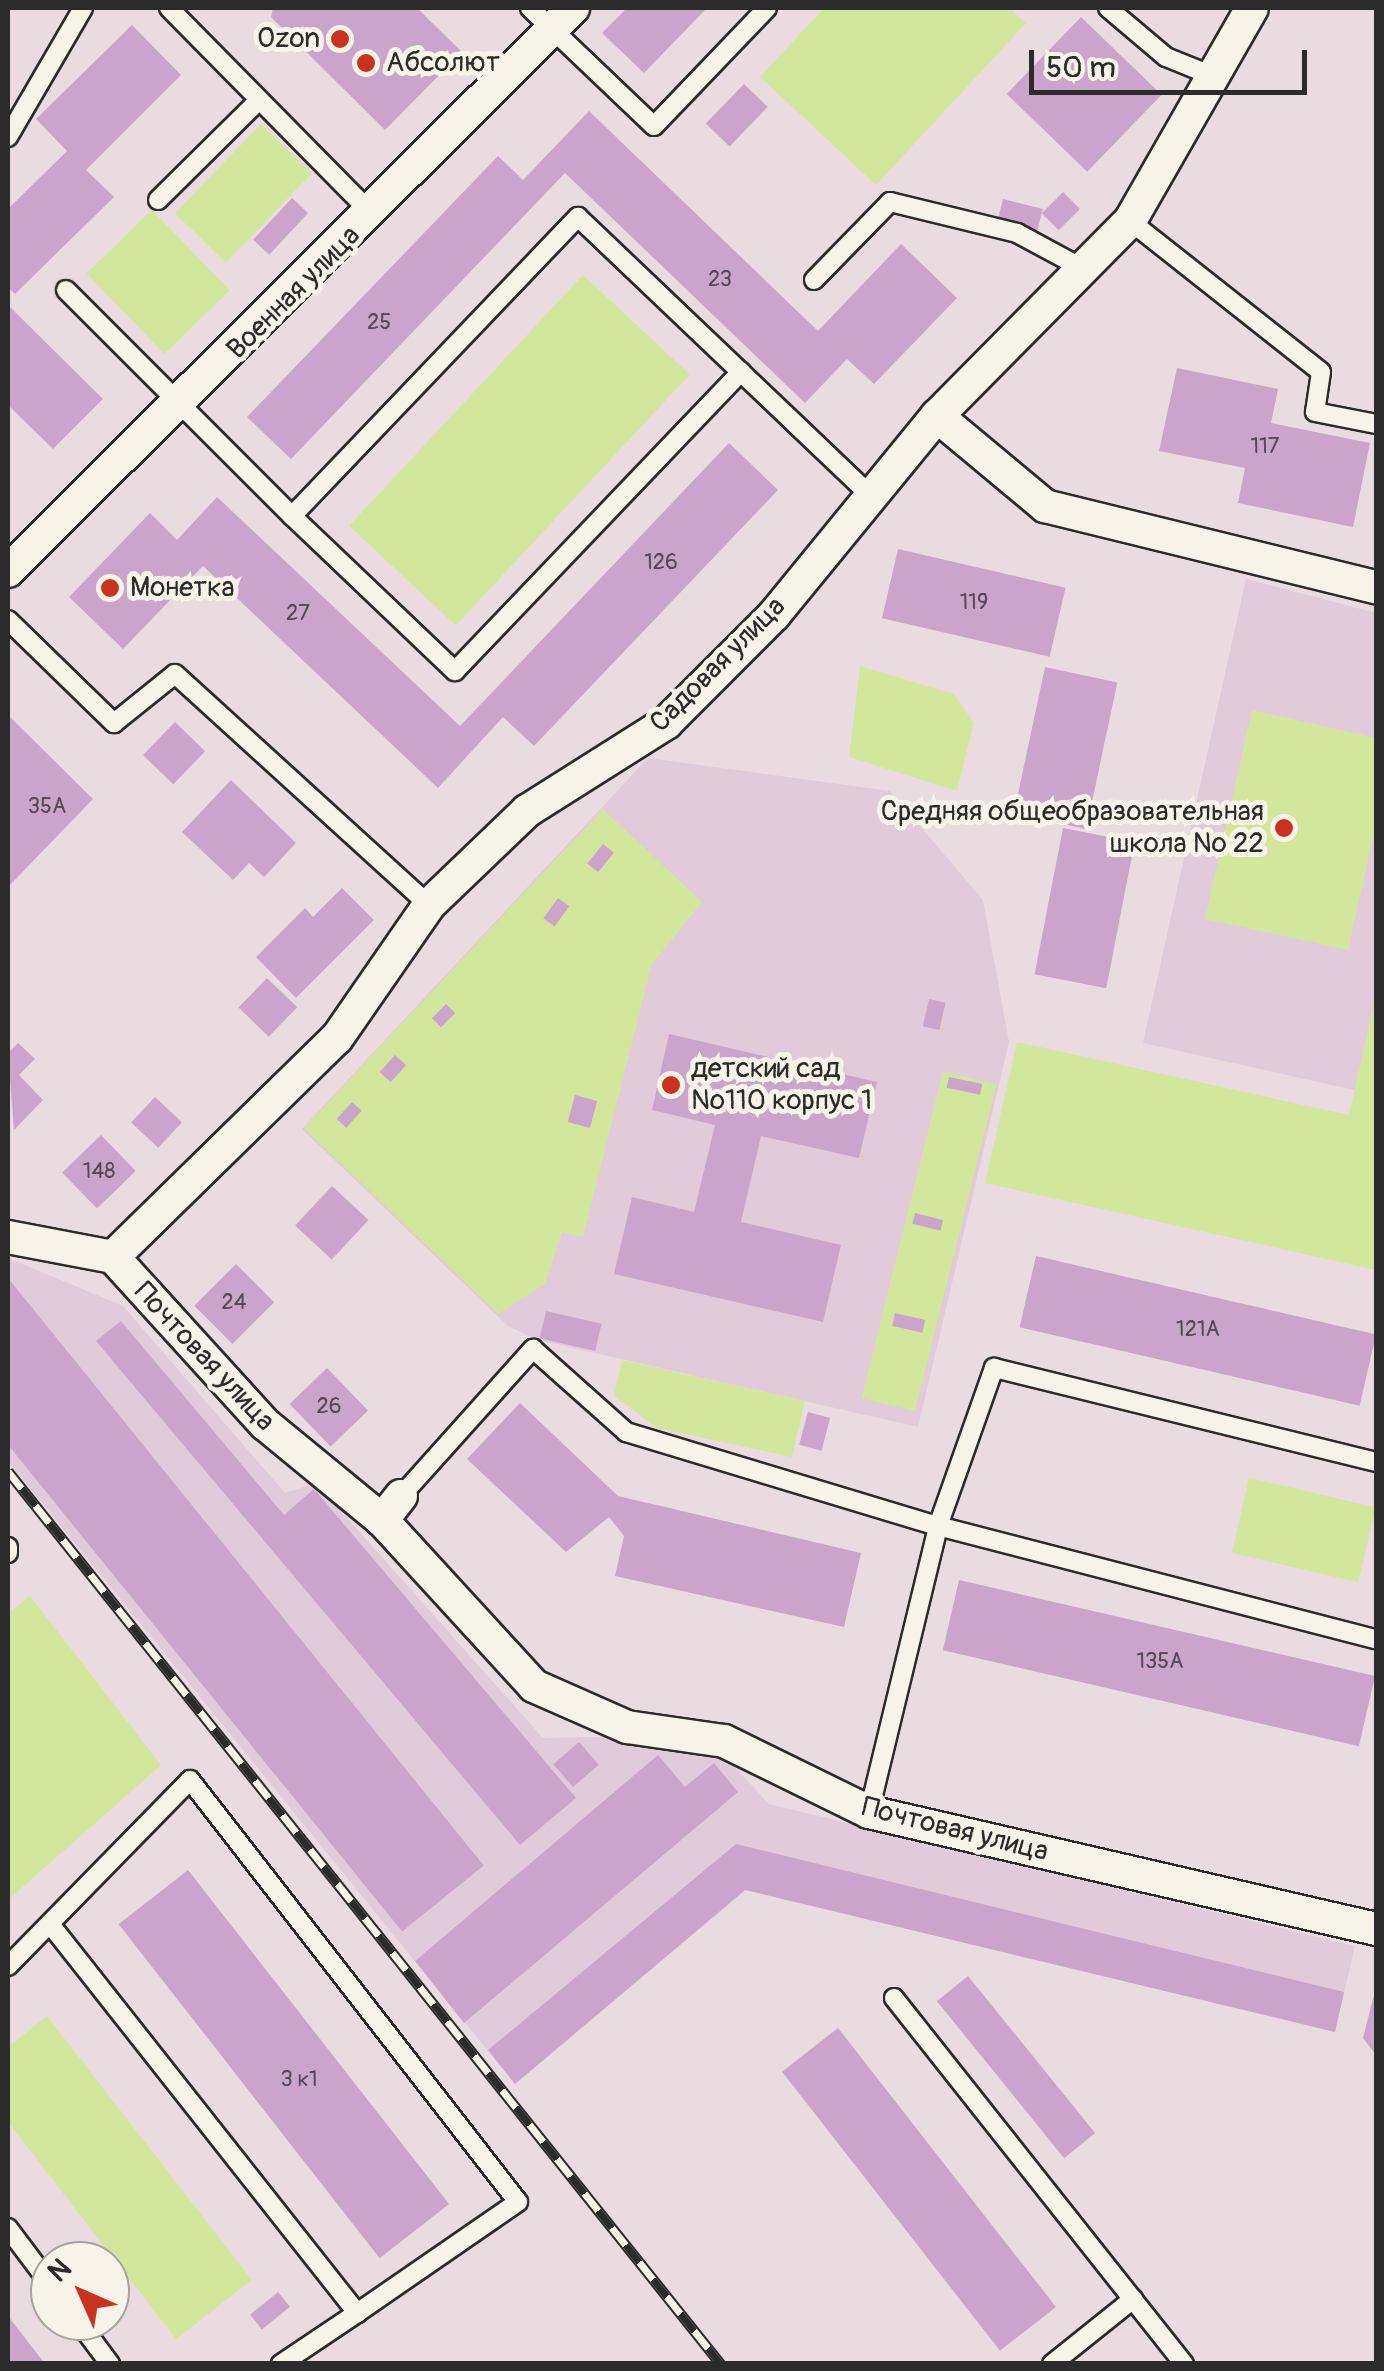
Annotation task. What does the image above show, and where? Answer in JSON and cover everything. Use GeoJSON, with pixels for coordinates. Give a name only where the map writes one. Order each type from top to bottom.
{"type":"FeatureCollection","features":[{"type":"Feature","properties":{"kind":"street","name":"Садовая улица"},"geometry":{"type":"LineString","coordinates":[[113,1257],[337,1038],[429,905],[527,811],[666,724],[774,615],[936,416],[1130,221],[1252,8]]}},
{"type":"Feature","properties":{"kind":"street","name":"Военная улица"},"geometry":{"type":"LineString","coordinates":[[8,571],[372,215],[552,15]]}},
{"type":"Feature","properties":{"kind":"street"},"geometry":{"type":"LineString","coordinates":[[936,416],[1045,506],[1376,586]]}},
{"type":"Feature","properties":{"kind":"street","name":"Почтовая улица"},"geometry":{"type":"LineString","coordinates":[[8,1236],[113,1257],[264,1424],[392,1508],[534,1686],[628,1727],[724,1741],[869,1812],[1376,1928]]}},
{"type":"Feature","properties":{"kind":"lane"},"geometry":{"type":"LineString","coordinates":[[8,138],[83,8]]}},
{"type":"Feature","properties":{"kind":"lane"},"geometry":{"type":"LineString","coordinates":[[168,8],[372,215]]}},
{"type":"Feature","properties":{"kind":"lane"},"geometry":{"type":"LineString","coordinates":[[552,15],[654,126],[767,8]]}},
{"type":"Feature","properties":{"kind":"lane"},"geometry":{"type":"LineString","coordinates":[[1108,8],[1166,57],[1213,76]]}},
{"type":"Feature","properties":{"kind":"lane"},"geometry":{"type":"LineString","coordinates":[[158,200],[259,100]]}},
{"type":"Feature","properties":{"kind":"lane"},"geometry":{"type":"LineString","coordinates":[[814,280],[890,202],[1016,233],[1082,268]]}},
{"type":"Feature","properties":{"kind":"lane"},"geometry":{"type":"LineString","coordinates":[[292,516],[578,217],[871,496]]}},
{"type":"Feature","properties":{"kind":"lane"},"geometry":{"type":"LineString","coordinates":[[1130,221],[1320,372],[1316,412],[1376,424]]}},
{"type":"Feature","properties":{"kind":"lane"},"geometry":{"type":"LineString","coordinates":[[66,290],[292,516],[455,671],[741,372]]}},
{"type":"Feature","properties":{"kind":"lane"},"geometry":{"type":"LineString","coordinates":[[8,620],[114,723],[175,674],[429,905]]}},
{"type":"Feature","properties":{"kind":"lane"},"geometry":{"type":"LineString","coordinates":[[392,1508],[533,1350],[626,1432],[938,1526],[1376,1639]]}},
{"type":"Feature","properties":{"kind":"lane"},"geometry":{"type":"LineString","coordinates":[[869,1812],[938,1526],[994,1368],[1376,1462]]}},
{"type":"Feature","properties":{"kind":"lane"},"geometry":{"type":"LineString","coordinates":[[8,1966],[190,1780],[518,2202],[282,2364]]}},
{"type":"Feature","properties":{"kind":"lane"},"geometry":{"type":"LineString","coordinates":[[50,1924],[357,2313]]}},
{"type":"Feature","properties":{"kind":"lane"},"geometry":{"type":"LineString","coordinates":[[894,1998],[1184,2364]]}},
{"type":"Feature","properties":{"kind":"lane"},"geometry":{"type":"LineString","coordinates":[[8,2228],[30,2257]]}},
{"type":"Feature","properties":{"kind":"lane"},"geometry":{"type":"LineString","coordinates":[[1052,2364],[1133,2299]]}},
{"type":"Feature","properties":{"kind":"lane"},"geometry":{"type":"LineString","coordinates":[[93,2341],[110,2364]]}},
{"type":"Feature","properties":{"kind":"shaded area","name":"Средняя общеобразовательная школа № 22"},"geometry":{"type":"Polygon","coordinates":[[[1246,579],[1376,613],[1376,1095],[1143,1043],[1246,579]]]}},
{"type":"Feature","properties":{"kind":"shaded area","name":"детский сад №110 корпус 1"},"geometry":{"type":"Polygon","coordinates":[[[648,758],[890,791],[983,900],[1009,1042],[918,1427],[538,1340],[508,1326],[302,1129],[648,758]]]}},
{"type":"Feature","properties":{"kind":"shaded area"},"geometry":{"type":"Polygon","coordinates":[[[8,1258],[123,1306],[285,1493],[316,1483],[543,1738],[705,1735],[769,1804],[1355,1946],[1335,2032],[746,1890],[515,2084],[8,1461],[8,1258]]]}},
{"type":"Feature","properties":{"kind":"green space"},"geometry":{"type":"Polygon","coordinates":[[[824,8],[1009,8],[1026,23],[876,185],[760,77],[824,8]]]}},
{"type":"Feature","properties":{"kind":"green space"},"geometry":{"type":"Polygon","coordinates":[[[261,124],[312,173],[226,263],[175,213],[261,124]]]}},
{"type":"Feature","properties":{"kind":"green space"},"geometry":{"type":"Polygon","coordinates":[[[152,210],[230,291],[164,354],[87,273],[152,210]]]}},
{"type":"Feature","properties":{"kind":"green space"},"geometry":{"type":"Polygon","coordinates":[[[583,275],[690,375],[456,625],[349,526],[583,275]]]}},
{"type":"Feature","properties":{"kind":"green space"},"geometry":{"type":"Polygon","coordinates":[[[860,666],[954,694],[974,723],[957,791],[849,757],[860,666]]]}},
{"type":"Feature","properties":{"kind":"green space"},"geometry":{"type":"Polygon","coordinates":[[[1252,710],[1376,738],[1376,824],[1348,950],[1205,919],[1252,710]]]}},
{"type":"Feature","properties":{"kind":"green space"},"geometry":{"type":"Polygon","coordinates":[[[603,809],[702,902],[652,964],[583,1237],[562,1232],[545,1284],[498,1314],[304,1128],[603,809]]]}},
{"type":"Feature","properties":{"kind":"green space"},"geometry":{"type":"Polygon","coordinates":[[[1376,993],[1376,1270],[985,1183],[1017,1042],[1349,1115],[1376,993]]]}},
{"type":"Feature","properties":{"kind":"green space"},"geometry":{"type":"Polygon","coordinates":[[[943,1071],[996,1084],[915,1411],[861,1398],[943,1071]]]}},
{"type":"Feature","properties":{"kind":"green space"},"geometry":{"type":"Polygon","coordinates":[[[622,1360],[805,1401],[792,1457],[657,1428],[614,1396],[622,1360]]]}},
{"type":"Feature","properties":{"kind":"green space"},"geometry":{"type":"Polygon","coordinates":[[[1249,1478],[1376,1507],[1358,1582],[1232,1553],[1249,1478]]]}},
{"type":"Feature","properties":{"kind":"green space"},"geometry":{"type":"Polygon","coordinates":[[[30,1596],[161,1765],[8,1900],[8,1614],[30,1596]]]}},
{"type":"Feature","properties":{"kind":"green space"},"geometry":{"type":"Polygon","coordinates":[[[47,2016],[252,2280],[176,2339],[130,2280],[130,2241],[100,2241],[8,2122],[8,2047],[47,2016]]]}},
{"type":"Feature","properties":{"kind":"building"},"geometry":{"type":"Polygon","coordinates":[[[273,8],[417,8],[462,52],[385,130],[271,17],[273,8]]]}},
{"type":"Feature","properties":{"kind":"building"},"geometry":{"type":"Polygon","coordinates":[[[627,8],[707,8],[644,73],[602,33],[627,8]]]}},
{"type":"Feature","properties":{"kind":"building"},"geometry":{"type":"Polygon","coordinates":[[[1081,17],[1162,95],[1087,172],[1007,94],[1081,17]]]}},
{"type":"Feature","properties":{"kind":"building"},"geometry":{"type":"Polygon","coordinates":[[[132,25],[181,75],[86,170],[114,197],[15,294],[8,287],[8,209],[67,151],[36,119],[132,25]]]}},
{"type":"Feature","properties":{"kind":"building"},"geometry":{"type":"Polygon","coordinates":[[[744,84],[768,107],[730,146],[706,124],[744,84]]]}},
{"type":"Feature","properties":{"kind":"building"},"geometry":{"type":"Polygon","coordinates":[[[589,111],[818,331],[901,244],[957,298],[874,384],[847,359],[805,403],[565,173],[291,459],[247,417],[498,156],[523,180],[589,111]]]}},
{"type":"Feature","properties":{"kind":"building"},"geometry":{"type":"Polygon","coordinates":[[[1063,192],[1080,209],[1059,230],[1042,213],[1063,192]]]}},
{"type":"Feature","properties":{"kind":"building"},"geometry":{"type":"Polygon","coordinates":[[[292,198],[308,213],[269,255],[253,240],[292,198]]]}},
{"type":"Feature","properties":{"kind":"building"},"geometry":{"type":"Polygon","coordinates":[[[1003,199],[1043,209],[1037,231],[997,221],[1003,199]]]}},
{"type":"Feature","properties":{"kind":"building"},"geometry":{"type":"Polygon","coordinates":[[[8,305],[103,399],[53,449],[8,405],[8,305]]]}},
{"type":"Feature","properties":{"kind":"building"},"geometry":{"type":"Polygon","coordinates":[[[1177,368],[1278,389],[1271,423],[1370,443],[1353,527],[1238,503],[1245,468],[1159,451],[1177,368]]]}},
{"type":"Feature","properties":{"kind":"building"},"geometry":{"type":"Polygon","coordinates":[[[729,443],[778,490],[534,746],[503,717],[438,788],[203,566],[123,649],[69,597],[150,513],[177,540],[217,497],[460,726],[729,443]]]}},
{"type":"Feature","properties":{"kind":"building"},"geometry":{"type":"Polygon","coordinates":[[[898,549],[1066,588],[1050,657],[882,618],[898,549]]]}},
{"type":"Feature","properties":{"kind":"building"},"geometry":{"type":"Polygon","coordinates":[[[1045,667],[1117,682],[1086,829],[1014,814],[1045,667]]]}},
{"type":"Feature","properties":{"kind":"building"},"geometry":{"type":"Polygon","coordinates":[[[8,715],[93,799],[8,887],[8,715]]]}},
{"type":"Feature","properties":{"kind":"building"},"geometry":{"type":"Polygon","coordinates":[[[175,722],[205,751],[173,784],[143,755],[175,722]]]}},
{"type":"Feature","properties":{"kind":"building"},"geometry":{"type":"Polygon","coordinates":[[[231,780],[296,843],[264,877],[249,863],[233,880],[182,832],[231,780]]]}},
{"type":"Feature","properties":{"kind":"building"},"geometry":{"type":"Polygon","coordinates":[[[1063,828],[1135,842],[1106,988],[1035,974],[1063,828]]]}},
{"type":"Feature","properties":{"kind":"building"},"geometry":{"type":"Polygon","coordinates":[[[603,844],[614,853],[598,872],[587,863],[603,844]]]}},
{"type":"Feature","properties":{"kind":"building"},"geometry":{"type":"Polygon","coordinates":[[[342,888],[374,920],[296,998],[256,957],[305,908],[313,917],[342,888]]]}},
{"type":"Feature","properties":{"kind":"building"},"geometry":{"type":"Polygon","coordinates":[[[558,898],[569,906],[555,926],[543,918],[558,898]]]}},
{"type":"Feature","properties":{"kind":"building"},"geometry":{"type":"Polygon","coordinates":[[[267,978],[297,1007],[269,1037],[239,1007],[267,978]]]}},
{"type":"Feature","properties":{"kind":"building"},"geometry":{"type":"Polygon","coordinates":[[[929,999],[946,1003],[939,1030],[923,1026],[929,999]]]}},
{"type":"Feature","properties":{"kind":"building"},"geometry":{"type":"Polygon","coordinates":[[[446,1004],[455,1013],[441,1027],[432,1018],[446,1004]]]}},
{"type":"Feature","properties":{"kind":"building"},"geometry":{"type":"Polygon","coordinates":[[[669,1034],[877,1082],[859,1158],[761,1136],[741,1222],[841,1245],[823,1322],[614,1274],[632,1197],[694,1212],[715,1125],[652,1110],[669,1034]]]}},
{"type":"Feature","properties":{"kind":"building"},"geometry":{"type":"Polygon","coordinates":[[[18,1043],[35,1059],[19,1075],[43,1100],[14,1130],[8,1053],[18,1043]]]}},
{"type":"Feature","properties":{"kind":"building"},"geometry":{"type":"Polygon","coordinates":[[[395,1055],[406,1065],[391,1082],[380,1072],[395,1055]]]}},
{"type":"Feature","properties":{"kind":"building"},"geometry":{"type":"Polygon","coordinates":[[[949,1077],[982,1084],[980,1095],[947,1088],[949,1077]]]}},
{"type":"Feature","properties":{"kind":"building"},"geometry":{"type":"Polygon","coordinates":[[[575,1095],[597,1101],[590,1128],[568,1122],[575,1095]]]}},
{"type":"Feature","properties":{"kind":"building"},"geometry":{"type":"Polygon","coordinates":[[[155,1097],[182,1122],[158,1148],[131,1123],[155,1097]]]}},
{"type":"Feature","properties":{"kind":"building"},"geometry":{"type":"Polygon","coordinates":[[[352,1102],[362,1111],[346,1128],[337,1119],[352,1102]]]}},
{"type":"Feature","properties":{"kind":"building"},"geometry":{"type":"Polygon","coordinates":[[[101,1135],[136,1171],[97,1208],[62,1173],[101,1135]]]}},
{"type":"Feature","properties":{"kind":"building"},"geometry":{"type":"Polygon","coordinates":[[[332,1186],[369,1220],[332,1260],[295,1225],[332,1186]]]}},
{"type":"Feature","properties":{"kind":"building"},"geometry":{"type":"Polygon","coordinates":[[[915,1213],[943,1220],[940,1231],[912,1224],[915,1213]]]}},
{"type":"Feature","properties":{"kind":"building"},"geometry":{"type":"Polygon","coordinates":[[[1036,1256],[1376,1334],[1360,1406],[1020,1327],[1036,1256]]]}},
{"type":"Feature","properties":{"kind":"building"},"geometry":{"type":"Polygon","coordinates":[[[236,1264],[274,1302],[232,1344],[194,1306],[236,1264]]]}},
{"type":"Feature","properties":{"kind":"building"},"geometry":{"type":"Polygon","coordinates":[[[8,1278],[484,1866],[402,1932],[8,1445],[8,1278]]]}},
{"type":"Feature","properties":{"kind":"building"},"geometry":{"type":"Polygon","coordinates":[[[546,1311],[602,1324],[595,1351],[540,1338],[546,1311]]]}},
{"type":"Feature","properties":{"kind":"building"},"geometry":{"type":"Polygon","coordinates":[[[895,1313],[925,1320],[922,1333],[892,1326],[895,1313]]]}},
{"type":"Feature","properties":{"kind":"building"},"geometry":{"type":"Polygon","coordinates":[[[121,1321],[284,1515],[314,1489],[576,1798],[520,1845],[96,1341],[121,1321]]]}},
{"type":"Feature","properties":{"kind":"building"},"geometry":{"type":"Polygon","coordinates":[[[327,1368],[368,1410],[331,1447],[290,1404],[327,1368]]]}},
{"type":"Feature","properties":{"kind":"building"},"geometry":{"type":"Polygon","coordinates":[[[520,1403],[618,1496],[861,1553],[844,1627],[615,1576],[624,1536],[609,1517],[566,1552],[467,1459],[520,1403]]]}},
{"type":"Feature","properties":{"kind":"building"},"geometry":{"type":"Polygon","coordinates":[[[808,1412],[830,1418],[821,1451],[799,1445],[808,1412]]]}},
{"type":"Feature","properties":{"kind":"building"},"geometry":{"type":"Polygon","coordinates":[[[959,1580],[1375,1676],[1359,1746],[943,1650],[959,1580]]]}},
{"type":"Feature","properties":{"kind":"building"},"geometry":{"type":"Polygon","coordinates":[[[579,1742],[599,1765],[573,1787],[553,1764],[579,1742]]]}},
{"type":"Feature","properties":{"kind":"building"},"geometry":{"type":"Polygon","coordinates":[[[658,1755],[685,1787],[714,1763],[738,1792],[464,2023],[415,1961],[658,1755]]]}},
{"type":"Feature","properties":{"kind":"building"},"geometry":{"type":"Polygon","coordinates":[[[736,1844],[1344,1992],[1335,2032],[745,1890],[515,2084],[488,2050],[736,1844]]]}},
{"type":"Feature","properties":{"kind":"building"},"geometry":{"type":"Polygon","coordinates":[[[188,1870],[449,2204],[380,2258],[119,1924],[188,1870]]]}},
{"type":"Feature","properties":{"kind":"building"},"geometry":{"type":"Polygon","coordinates":[[[968,1976],[1095,2133],[1064,2158],[937,2001],[968,1976]]]}},
{"type":"Feature","properties":{"kind":"building"},"geometry":{"type":"Polygon","coordinates":[[[1376,1991],[1376,2055],[1363,2038],[1376,1991]]]}},
{"type":"Feature","properties":{"kind":"building"},"geometry":{"type":"Polygon","coordinates":[[[838,2028],[1056,2307],[1000,2351],[782,2072],[838,2028]]]}},
{"type":"Feature","properties":{"kind":"building"},"geometry":{"type":"Polygon","coordinates":[[[278,2292],[290,2307],[262,2329],[250,2315],[278,2292]]]}},
{"type":"Feature","properties":{"kind":"building"},"geometry":{"type":"Polygon","coordinates":[[[8,2316],[45,2364],[8,2364],[8,2316]]]}},
{"type":"Feature","properties":{"kind":"railway"},"geometry":{"type":"LineString","coordinates":[[8,1471],[721,2364]]}},
{"type":"Feature","properties":{"kind":"place","name":"Ozon"},"geometry":{"type":"Point","coordinates":[340,39]}},
{"type":"Feature","properties":{"kind":"place","name":"Абсолют"},"geometry":{"type":"Point","coordinates":[366,63]}},
{"type":"Feature","properties":{"kind":"place","name":"Монетка"},"geometry":{"type":"Point","coordinates":[110,588]}},
{"type":"Feature","properties":{"kind":"place","name":"Средняя общеобразовательная школа № 22"},"geometry":{"type":"Point","coordinates":[1284,828]}},
{"type":"Feature","properties":{"kind":"place","name":"детский сад №110 корпус 1"},"geometry":{"type":"Point","coordinates":[671,1085]}}]}
